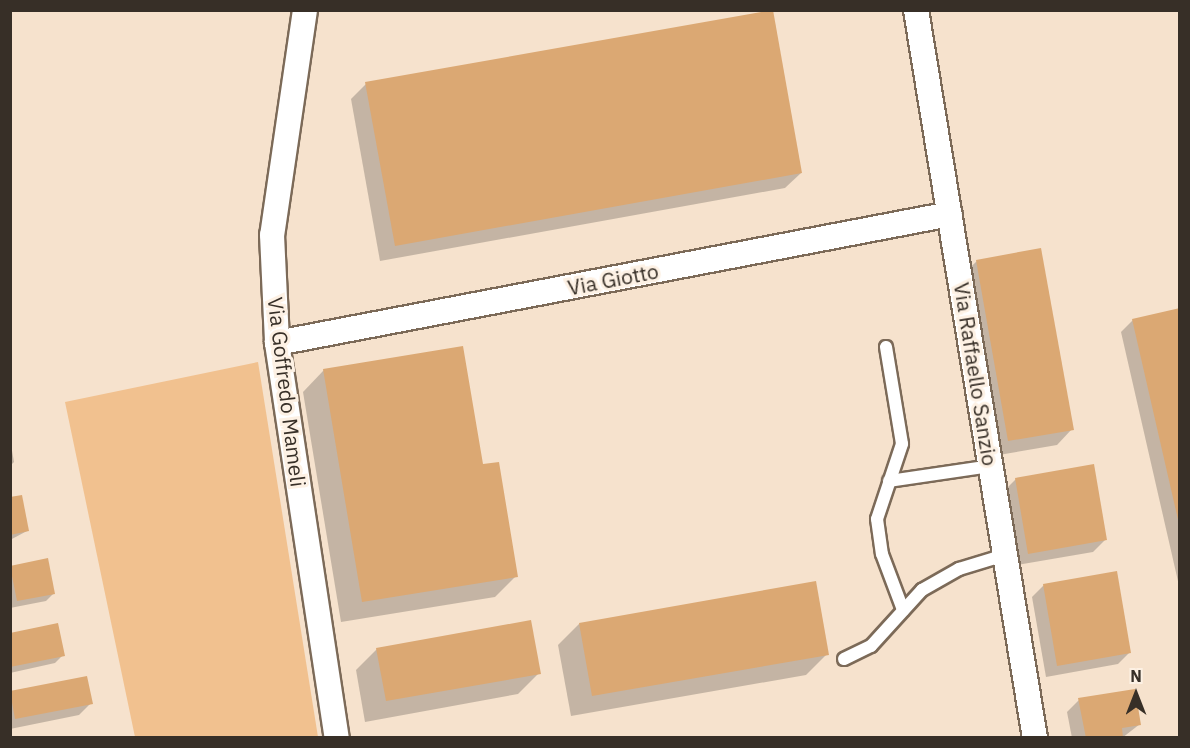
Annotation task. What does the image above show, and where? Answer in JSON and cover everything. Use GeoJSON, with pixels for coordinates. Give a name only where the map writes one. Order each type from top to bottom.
{"type":"FeatureCollection","features":[{"type":"Feature","properties":{"kind":"street","name":"Via Goffredo Mameli"},"geometry":{"type":"LineString","coordinates":[[305,10],[294,66],[272,235],[277,344],[337,738]]}},
{"type":"Feature","properties":{"kind":"street","name":"Via Raffaello Sanzio"},"geometry":{"type":"LineString","coordinates":[[916,10],[1035,738]]}},
{"type":"Feature","properties":{"kind":"street","name":"Via Giotto"},"geometry":{"type":"LineString","coordinates":[[277,344],[950,214]]}},
{"type":"Feature","properties":{"kind":"lane"},"geometry":{"type":"LineString","coordinates":[[886,347],[902,444],[877,519],[882,554],[903,610]]}},
{"type":"Feature","properties":{"kind":"lane"},"geometry":{"type":"LineString","coordinates":[[888,481],[991,466]]}},
{"type":"Feature","properties":{"kind":"lane"},"geometry":{"type":"LineString","coordinates":[[844,658],[870,646],[922,590],[959,569],[1005,555]]}},
{"type":"Feature","properties":{"kind":"shaded area"},"geometry":{"type":"Polygon","coordinates":[[[258,362],[318,737],[135,737],[65,402],[258,362]]]}},
{"type":"Feature","properties":{"kind":"building"},"geometry":{"type":"Polygon","coordinates":[[[773,10],[802,173],[395,246],[365,82],[773,10]]]}},
{"type":"Feature","properties":{"kind":"building"},"geometry":{"type":"Polygon","coordinates":[[[1041,248],[1074,430],[1008,441],[976,260],[1041,248]]]}},
{"type":"Feature","properties":{"kind":"building"},"geometry":{"type":"Polygon","coordinates":[[[1180,308],[1180,524],[1179,524],[1132,319],[1180,308]]]}},
{"type":"Feature","properties":{"kind":"building"},"geometry":{"type":"Polygon","coordinates":[[[463,346],[483,464],[499,462],[518,577],[362,602],[323,369],[463,346]]]}},
{"type":"Feature","properties":{"kind":"building"},"geometry":{"type":"Polygon","coordinates":[[[1094,464],[1107,540],[1028,554],[1015,478],[1094,464]]]}},
{"type":"Feature","properties":{"kind":"building"},"geometry":{"type":"Polygon","coordinates":[[[22,495],[29,531],[10,535],[10,497],[22,495]]]}},
{"type":"Feature","properties":{"kind":"building"},"geometry":{"type":"Polygon","coordinates":[[[48,558],[55,594],[17,601],[10,566],[48,558]]]}},
{"type":"Feature","properties":{"kind":"building"},"geometry":{"type":"Polygon","coordinates":[[[1117,571],[1131,653],[1057,666],[1043,584],[1117,571]]]}},
{"type":"Feature","properties":{"kind":"building"},"geometry":{"type":"Polygon","coordinates":[[[816,581],[829,655],[592,696],[579,623],[816,581]]]}},
{"type":"Feature","properties":{"kind":"building"},"geometry":{"type":"Polygon","coordinates":[[[531,620],[541,674],[386,701],[376,648],[531,620]]]}},
{"type":"Feature","properties":{"kind":"building"},"geometry":{"type":"Polygon","coordinates":[[[58,623],[65,656],[10,667],[10,633],[58,623]]]}},
{"type":"Feature","properties":{"kind":"building"},"geometry":{"type":"Polygon","coordinates":[[[87,676],[93,704],[15,719],[10,691],[87,676]]]}},
{"type":"Feature","properties":{"kind":"building"},"geometry":{"type":"Polygon","coordinates":[[[1135,689],[1141,725],[1122,728],[1123,738],[1086,738],[1078,698],[1135,689]]]}}]}
